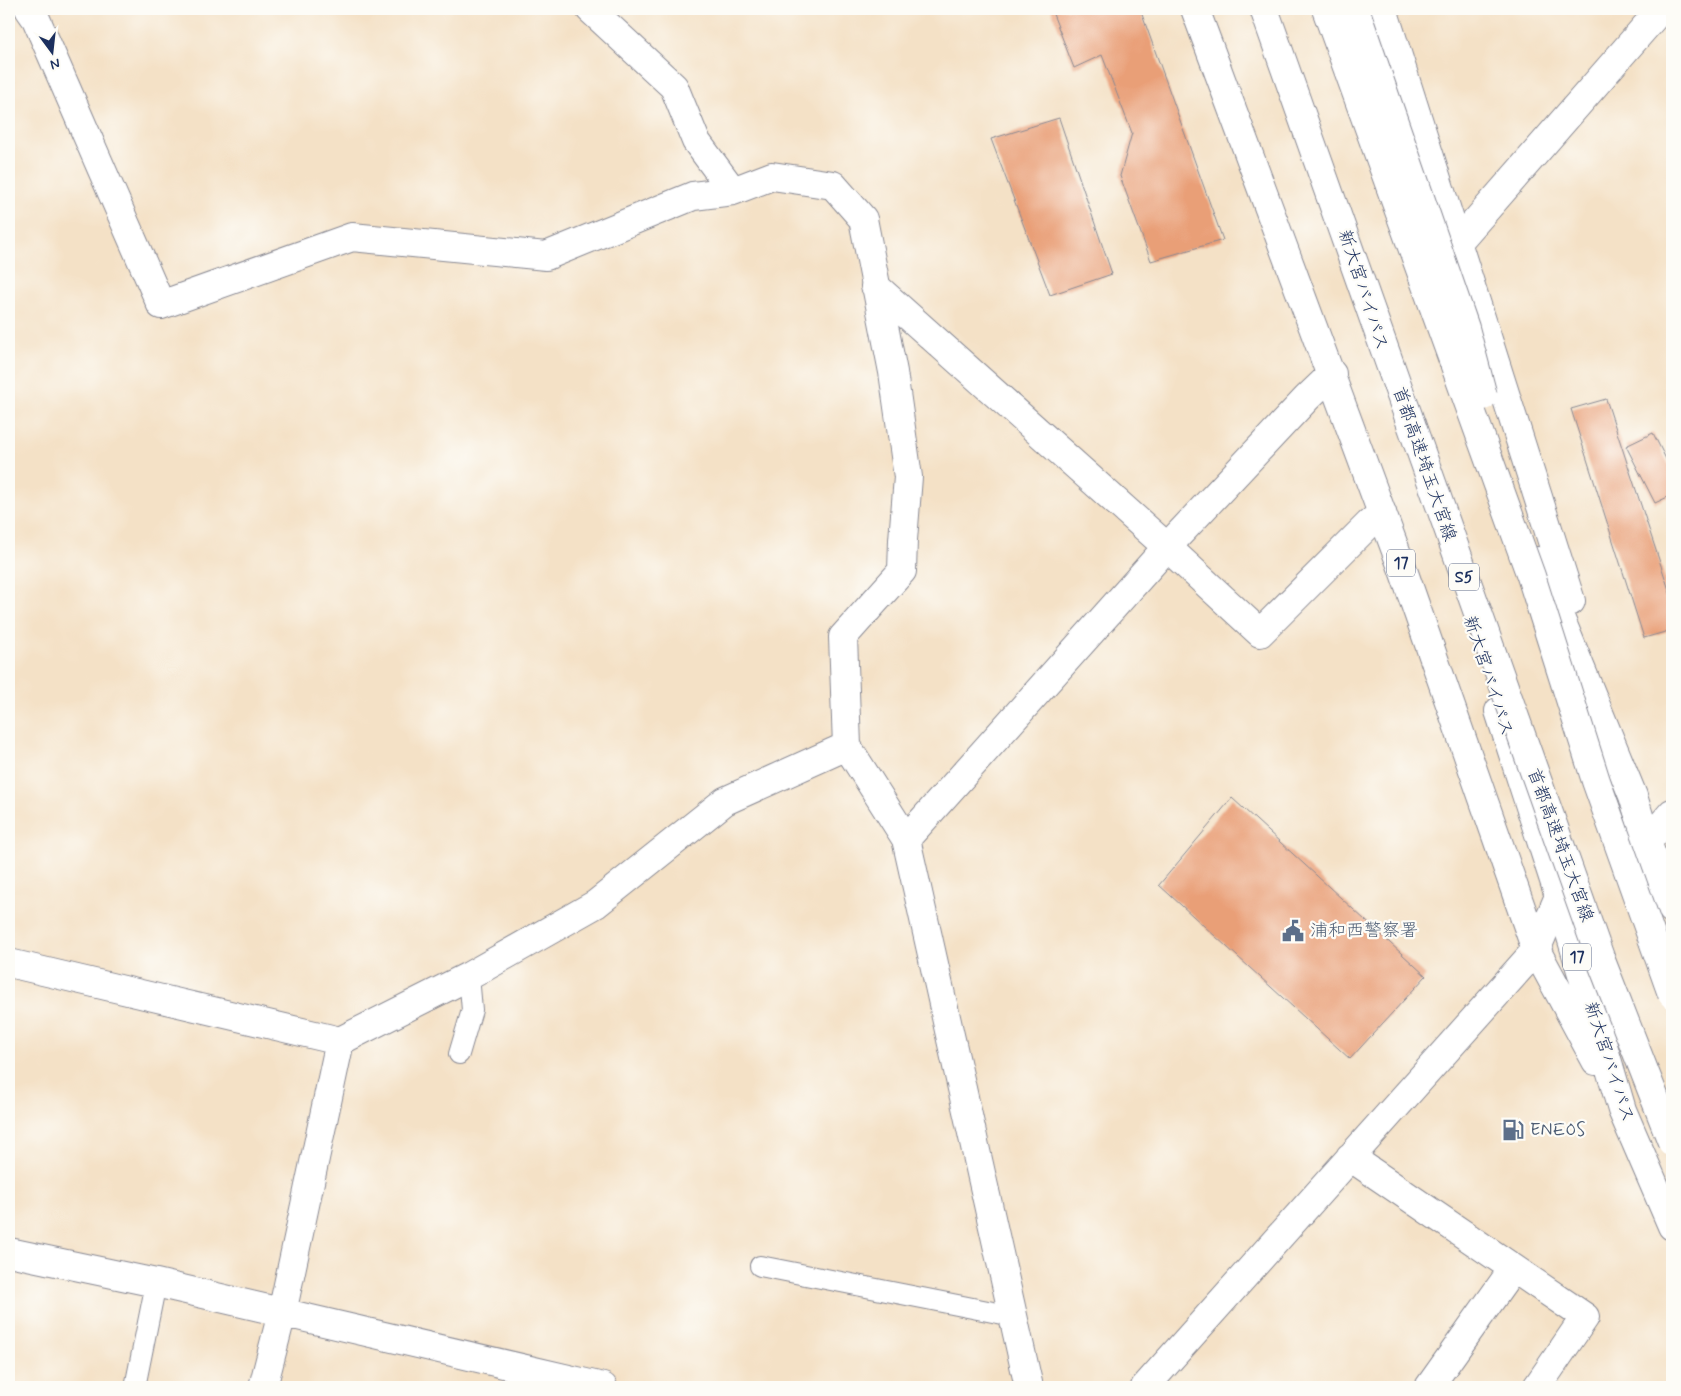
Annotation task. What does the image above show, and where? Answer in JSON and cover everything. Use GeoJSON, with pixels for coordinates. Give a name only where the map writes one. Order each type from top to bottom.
{"type":"FeatureCollection","features":[{"type":"Feature","properties":{"kind":"main road"},"geometry":{"type":"LineString","coordinates":[[30,9],[161,305],[352,237],[546,256],[693,196],[733,191],[772,176],[833,185],[863,219],[893,372],[908,477],[902,571],[843,637],[847,746],[906,840],[1029,1387]]}},
{"type":"Feature","properties":{"kind":"main road"},"geometry":{"type":"LineString","coordinates":[[590,9],[674,87],[696,141],[733,191]]}},
{"type":"Feature","properties":{"kind":"main road","name":"17"},"geometry":{"type":"LineString","coordinates":[[1194,9],[1404,570],[1536,950],[1622,1110]]}},
{"type":"Feature","properties":{"kind":"main road","name":"首都高速埼玉大宮線"},"geometry":{"type":"LineString","coordinates":[[1264,9],[1599,954],[1672,1142]]}},
{"type":"Feature","properties":{"kind":"main road","name":"新大宮バイパス"},"geometry":{"type":"LineString","coordinates":[[1271,9],[1559,896],[1622,1110],[1672,1226]]}},
{"type":"Feature","properties":{"kind":"main road"},"geometry":{"type":"LineString","coordinates":[[1312,9],[1633,796]]}},
{"type":"Feature","properties":{"kind":"main road"},"geometry":{"type":"LineString","coordinates":[[1326,9],[1531,576],[1596,781],[1672,994]]}},
{"type":"Feature","properties":{"kind":"main road"},"geometry":{"type":"LineString","coordinates":[[1355,9],[1465,328],[1531,576]]}},
{"type":"Feature","properties":{"kind":"main road"},"geometry":{"type":"LineString","coordinates":[[1383,9],[1647,842],[1672,909]]}},
{"type":"Feature","properties":{"kind":"main road"},"geometry":{"type":"LineString","coordinates":[[1457,243],[1661,9]]}},
{"type":"Feature","properties":{"kind":"main road"},"geometry":{"type":"LineString","coordinates":[[875,286],[1167,547],[1260,633],[1363,529],[1382,513]]}},
{"type":"Feature","properties":{"kind":"main road"},"geometry":{"type":"LineString","coordinates":[[906,840],[1167,547],[1307,398],[1332,374]]}},
{"type":"Feature","properties":{"kind":"main road"},"geometry":{"type":"LineString","coordinates":[[9,963],[340,1041],[469,976],[596,904],[725,801],[847,746]]}},
{"type":"Feature","properties":{"kind":"main road"},"geometry":{"type":"LineString","coordinates":[[1647,842],[1672,813]]}},
{"type":"Feature","properties":{"kind":"main road"},"geometry":{"type":"LineString","coordinates":[[1145,1387],[1536,950],[1559,896]]}},
{"type":"Feature","properties":{"kind":"main road"},"geometry":{"type":"LineString","coordinates":[[263,1387],[282,1313],[340,1041]]}},
{"type":"Feature","properties":{"kind":"main road"},"geometry":{"type":"LineString","coordinates":[[1350,1157],[1585,1317],[1537,1387]]}},
{"type":"Feature","properties":{"kind":"main road"},"geometry":{"type":"LineString","coordinates":[[9,1252],[156,1283],[603,1387]]}},
{"type":"Feature","properties":{"kind":"main road"},"geometry":{"type":"LineString","coordinates":[[1429,1387],[1513,1269]]}},
{"type":"Feature","properties":{"kind":"lane"},"geometry":{"type":"LineString","coordinates":[[459,1054],[472,1010],[469,976]]}},
{"type":"Feature","properties":{"kind":"lane"},"geometry":{"type":"LineString","coordinates":[[760,1266],[1013,1316]]}},
{"type":"Feature","properties":{"kind":"lane"},"geometry":{"type":"LineString","coordinates":[[135,1387],[156,1283]]}},
{"type":"Feature","properties":{"kind":"building"},"geometry":{"type":"Polygon","coordinates":[[[1051,9],[1140,9],[1223,240],[1151,261],[1120,176],[1132,133],[1102,55],[1074,68],[1051,9]]]}},
{"type":"Feature","properties":{"kind":"building"},"geometry":{"type":"Polygon","coordinates":[[[1059,118],[1112,274],[1050,295],[991,139],[1059,118]]]}},
{"type":"Feature","properties":{"kind":"building"},"geometry":{"type":"Polygon","coordinates":[[[1606,399],[1672,599],[1672,630],[1644,638],[1571,409],[1606,399]]]}},
{"type":"Feature","properties":{"kind":"building"},"geometry":{"type":"Polygon","coordinates":[[[1653,433],[1672,471],[1672,495],[1655,503],[1626,446],[1653,433]]]}},
{"type":"Feature","properties":{"kind":"building","name":"浦和西警察署"},"geometry":{"type":"Polygon","coordinates":[[[1232,798],[1426,976],[1350,1059],[1159,885],[1232,798]]]}},
{"type":"Feature","properties":{"kind":"place","name":"浦和西警察署"},"geometry":{"type":"Point","coordinates":[1293,931]}},
{"type":"Feature","properties":{"kind":"place","name":"ENEOS"},"geometry":{"type":"Point","coordinates":[1513,1130]}}]}
